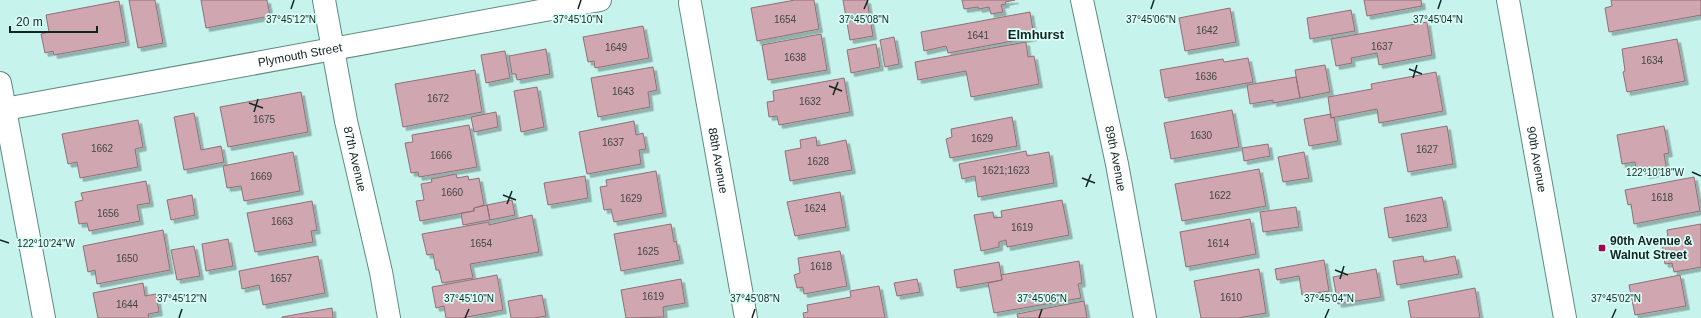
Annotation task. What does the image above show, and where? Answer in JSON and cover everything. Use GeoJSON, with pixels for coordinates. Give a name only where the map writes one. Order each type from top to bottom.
{"type":"FeatureCollection","features":[{"type":"Feature","properties":{"kind":"street","name":"87th Avenue"},"geometry":{"type":"LineString","coordinates":[[324,0],[346,121],[381,272],[390,318]]}},
{"type":"Feature","properties":{"kind":"street","name":"Plymouth Street"},"geometry":{"type":"LineString","coordinates":[[2,110],[600,0]]}},
{"type":"Feature","properties":{"kind":"street","name":"89th Avenue"},"geometry":{"type":"LineString","coordinates":[[1082,0],[1117,164],[1145,318]]}},
{"type":"Feature","properties":{"kind":"street","name":"90th Avenue"},"geometry":{"type":"LineString","coordinates":[[1508,0],[1565,318]]}},
{"type":"Feature","properties":{"kind":"street","name":"88th Avenue"},"geometry":{"type":"LineString","coordinates":[[688,1],[746,318]]}},
{"type":"Feature","properties":{"kind":"street"},"geometry":{"type":"LineString","coordinates":[[0,83],[2,110],[44,318]]}},
{"type":"Feature","properties":{"kind":"building"},"geometry":{"type":"Polygon","coordinates":[[[129,0],[155,0],[163,43],[138,48],[129,0]]]}},
{"type":"Feature","properties":{"kind":"building"},"geometry":{"type":"Polygon","coordinates":[[[201,0],[267,0],[270,16],[206,28],[201,0]]]}},
{"type":"Feature","properties":{"kind":"building"},"geometry":{"type":"Polygon","coordinates":[[[795,0],[814,0],[819,29],[757,41],[751,8],[795,0]]]}},
{"type":"Feature","properties":{"kind":"building"},"geometry":{"type":"Polygon","coordinates":[[[843,0],[867,0],[873,36],[850,40],[843,0]]]}},
{"type":"Feature","properties":{"kind":"building"},"geometry":{"type":"Polygon","coordinates":[[[962,0],[1015,0],[1005,2],[1006,4],[1001,5],[1003,12],[991,14],[989,7],[964,9],[962,0]]]}},
{"type":"Feature","properties":{"kind":"building"},"geometry":{"type":"Polygon","coordinates":[[[1364,0],[1421,0],[1422,6],[1367,16],[1364,0]]]}},
{"type":"Feature","properties":{"kind":"building"},"geometry":{"type":"Polygon","coordinates":[[[1611,0],[1701,0],[1701,15],[1609,32],[1605,8],[1612,6],[1611,0]]]}},
{"type":"Feature","properties":{"kind":"building"},"geometry":{"type":"Polygon","coordinates":[[[119,1],[126,42],[54,55],[53,51],[45,53],[41,34],[49,32],[46,15],[119,1]]]}},
{"type":"Feature","properties":{"kind":"building"},"geometry":{"type":"Polygon","coordinates":[[[1230,8],[1236,42],[1185,51],[1179,18],[1230,8]]]}},
{"type":"Feature","properties":{"kind":"building"},"geometry":{"type":"Polygon","coordinates":[[[1351,10],[1355,31],[1310,39],[1307,18],[1351,10]]]}},
{"type":"Feature","properties":{"kind":"building"},"geometry":{"type":"Polygon","coordinates":[[[1030,12],[1034,37],[948,53],[946,46],[924,51],[921,32],[1030,12]]]}},
{"type":"Feature","properties":{"kind":"building"},"geometry":{"type":"Polygon","coordinates":[[[1427,22],[1432,55],[1379,65],[1377,53],[1351,58],[1352,63],[1336,66],[1331,39],[1427,22]]]}},
{"type":"Feature","properties":{"kind":"building"},"geometry":{"type":"Polygon","coordinates":[[[643,26],[649,58],[595,68],[594,61],[588,62],[583,37],[643,26]]]}},
{"type":"Feature","properties":{"kind":"building"},"geometry":{"type":"Polygon","coordinates":[[[821,34],[827,70],[768,80],[762,45],[821,34]]]}},
{"type":"Feature","properties":{"kind":"building"},"geometry":{"type":"Polygon","coordinates":[[[894,37],[899,64],[885,67],[880,40],[894,37]]]}},
{"type":"Feature","properties":{"kind":"building"},"geometry":{"type":"Polygon","coordinates":[[[1677,39],[1685,81],[1627,92],[1623,72],[1625,71],[1622,49],[1677,39]]]}},
{"type":"Feature","properties":{"kind":"building"},"geometry":{"type":"Polygon","coordinates":[[[1026,42],[1028,57],[1034,56],[1039,84],[971,97],[966,71],[918,80],[915,62],[1026,42]]]}},
{"type":"Feature","properties":{"kind":"building"},"geometry":{"type":"Polygon","coordinates":[[[876,44],[880,67],[851,73],[847,50],[876,44]]]}},
{"type":"Feature","properties":{"kind":"building"},"geometry":{"type":"Polygon","coordinates":[[[546,49],[550,74],[517,80],[516,74],[512,74],[509,56],[546,49]]]}},
{"type":"Feature","properties":{"kind":"building"},"geometry":{"type":"Polygon","coordinates":[[[505,51],[510,78],[486,83],[481,55],[505,51]]]}},
{"type":"Feature","properties":{"kind":"building"},"geometry":{"type":"Polygon","coordinates":[[[1248,58],[1253,82],[1165,98],[1160,70],[1223,59],[1224,62],[1248,58]]]}},
{"type":"Feature","properties":{"kind":"building"},"geometry":{"type":"Polygon","coordinates":[[[1325,65],[1330,92],[1300,98],[1295,70],[1325,65]]]}},
{"type":"Feature","properties":{"kind":"building"},"geometry":{"type":"Polygon","coordinates":[[[653,67],[657,90],[648,92],[650,107],[598,117],[591,78],[653,67]]]}},
{"type":"Feature","properties":{"kind":"building"},"geometry":{"type":"Polygon","coordinates":[[[475,70],[482,112],[403,127],[395,84],[475,70]]]}},
{"type":"Feature","properties":{"kind":"building"},"geometry":{"type":"Polygon","coordinates":[[[1436,72],[1443,111],[1379,123],[1377,109],[1331,118],[1328,97],[1372,89],[1371,84],[1436,72]]]}},
{"type":"Feature","properties":{"kind":"building"},"geometry":{"type":"Polygon","coordinates":[[[1296,77],[1300,98],[1273,103],[1273,100],[1250,104],[1247,85],[1296,77]]]}},
{"type":"Feature","properties":{"kind":"building"},"geometry":{"type":"Polygon","coordinates":[[[844,78],[850,112],[779,125],[777,116],[769,117],[767,102],[774,101],[773,91],[844,78]]]}},
{"type":"Feature","properties":{"kind":"building"},"geometry":{"type":"Polygon","coordinates":[[[537,87],[544,127],[521,132],[514,91],[537,87]]]}},
{"type":"Feature","properties":{"kind":"building"},"geometry":{"type":"Polygon","coordinates":[[[301,92],[308,132],[228,147],[220,107],[301,92]]]}},
{"type":"Feature","properties":{"kind":"building"},"geometry":{"type":"Polygon","coordinates":[[[1232,110],[1239,147],[1171,159],[1164,123],[1232,110]]]}},
{"type":"Feature","properties":{"kind":"building"},"geometry":{"type":"Polygon","coordinates":[[[496,112],[498,127],[474,132],[471,117],[496,112]]]}},
{"type":"Feature","properties":{"kind":"building"},"geometry":{"type":"Polygon","coordinates":[[[194,113],[201,150],[221,146],[224,162],[184,170],[174,117],[194,113]]]}},
{"type":"Feature","properties":{"kind":"building"},"geometry":{"type":"Polygon","coordinates":[[[1331,114],[1331,118],[1334,117],[1338,141],[1309,146],[1304,119],[1331,114]]]}},
{"type":"Feature","properties":{"kind":"building"},"geometry":{"type":"Polygon","coordinates":[[[1012,117],[1017,146],[950,158],[946,139],[952,137],[951,129],[1012,117]]]}},
{"type":"Feature","properties":{"kind":"building"},"geometry":{"type":"Polygon","coordinates":[[[138,120],[143,147],[135,149],[138,167],[80,178],[77,162],[68,164],[62,134],[138,120]]]}},
{"type":"Feature","properties":{"kind":"building"},"geometry":{"type":"Polygon","coordinates":[[[634,121],[636,135],[643,133],[646,149],[639,150],[641,164],[587,174],[579,132],[634,121]]]}},
{"type":"Feature","properties":{"kind":"building"},"geometry":{"type":"Polygon","coordinates":[[[469,125],[477,167],[419,177],[418,172],[411,173],[405,143],[413,142],[412,135],[469,125]]]}},
{"type":"Feature","properties":{"kind":"building"},"geometry":{"type":"Polygon","coordinates":[[[1447,126],[1453,164],[1408,172],[1401,134],[1447,126]]]}},
{"type":"Feature","properties":{"kind":"building"},"geometry":{"type":"Polygon","coordinates":[[[1664,126],[1669,153],[1664,154],[1667,171],[1646,175],[1644,167],[1636,169],[1635,162],[1622,164],[1617,135],[1664,126]]]}},
{"type":"Feature","properties":{"kind":"building"},"geometry":{"type":"Polygon","coordinates":[[[816,137],[817,146],[846,140],[852,170],[790,181],[785,151],[801,148],[800,140],[816,137]]]}},
{"type":"Feature","properties":{"kind":"building"},"geometry":{"type":"Polygon","coordinates":[[[1268,144],[1270,156],[1244,161],[1242,148],[1268,144]]]}},
{"type":"Feature","properties":{"kind":"building"},"geometry":{"type":"Polygon","coordinates":[[[1026,151],[1027,156],[1049,152],[1054,183],[978,197],[975,176],[962,179],[959,164],[1026,151]]]}},
{"type":"Feature","properties":{"kind":"building"},"geometry":{"type":"Polygon","coordinates":[[[293,152],[300,191],[244,201],[241,186],[227,188],[223,166],[293,152]]]}},
{"type":"Feature","properties":{"kind":"building"},"geometry":{"type":"Polygon","coordinates":[[[1304,152],[1309,178],[1283,182],[1278,157],[1304,152]]]}},
{"type":"Feature","properties":{"kind":"building"},"geometry":{"type":"Polygon","coordinates":[[[1259,169],[1266,206],[1182,221],[1175,184],[1259,169]]]}},
{"type":"Feature","properties":{"kind":"building"},"geometry":{"type":"Polygon","coordinates":[[[656,171],[663,213],[614,222],[611,209],[604,210],[600,187],[607,186],[606,180],[656,171]]]}},
{"type":"Feature","properties":{"kind":"building"},"geometry":{"type":"Polygon","coordinates":[[[456,174],[457,178],[468,176],[469,180],[479,178],[484,205],[474,208],[474,211],[420,221],[416,201],[424,200],[421,184],[432,182],[431,179],[456,174]]]}},
{"type":"Feature","properties":{"kind":"building"},"geometry":{"type":"Polygon","coordinates":[[[585,176],[588,198],[548,205],[544,183],[585,176]]]}},
{"type":"Feature","properties":{"kind":"building"},"geometry":{"type":"Polygon","coordinates":[[[1694,177],[1700,211],[1634,224],[1631,204],[1628,205],[1625,190],[1694,177]]]}},
{"type":"Feature","properties":{"kind":"building"},"geometry":{"type":"Polygon","coordinates":[[[146,181],[150,203],[137,205],[140,221],[89,231],[87,223],[79,224],[75,202],[83,200],[81,193],[146,181]]]}},
{"type":"Feature","properties":{"kind":"building"},"geometry":{"type":"Polygon","coordinates":[[[840,192],[846,227],[795,236],[787,202],[840,192]]]}},
{"type":"Feature","properties":{"kind":"building"},"geometry":{"type":"Polygon","coordinates":[[[192,195],[195,215],[171,220],[167,200],[192,195]]]}},
{"type":"Feature","properties":{"kind":"building"},"geometry":{"type":"Polygon","coordinates":[[[1442,197],[1448,227],[1389,238],[1384,208],[1442,197]]]}},
{"type":"Feature","properties":{"kind":"building"},"geometry":{"type":"Polygon","coordinates":[[[512,200],[515,215],[490,220],[487,205],[512,200]]]}},
{"type":"Feature","properties":{"kind":"building"},"geometry":{"type":"Polygon","coordinates":[[[1062,200],[1069,235],[1007,247],[1006,240],[999,242],[999,247],[981,251],[974,215],[993,212],[994,218],[1002,217],[1001,211],[1062,200]]]}},
{"type":"Feature","properties":{"kind":"building"},"geometry":{"type":"Polygon","coordinates":[[[312,201],[317,230],[311,231],[313,242],[255,252],[247,213],[312,201]]]}},
{"type":"Feature","properties":{"kind":"building"},"geometry":{"type":"Polygon","coordinates":[[[487,205],[490,220],[463,225],[461,213],[474,211],[474,208],[487,205]]]}},
{"type":"Feature","properties":{"kind":"building"},"geometry":{"type":"Polygon","coordinates":[[[1296,207],[1299,227],[1263,232],[1260,212],[1296,207]]]}},
{"type":"Feature","properties":{"kind":"building"},"geometry":{"type":"Polygon","coordinates":[[[532,215],[539,252],[470,264],[473,278],[442,283],[439,270],[436,270],[433,254],[427,255],[422,234],[489,222],[489,225],[532,215]]]}},
{"type":"Feature","properties":{"kind":"building"},"geometry":{"type":"Polygon","coordinates":[[[1250,219],[1256,254],[1186,267],[1180,232],[1250,219]]]}},
{"type":"Feature","properties":{"kind":"building"},"geometry":{"type":"Polygon","coordinates":[[[671,224],[674,242],[676,241],[680,260],[621,271],[614,234],[671,224]]]}},
{"type":"Feature","properties":{"kind":"building"},"geometry":{"type":"Polygon","coordinates":[[[1701,224],[1701,267],[1674,272],[1672,263],[1665,264],[1661,239],[1668,238],[1667,230],[1701,224]]]}},
{"type":"Feature","properties":{"kind":"building"},"geometry":{"type":"Polygon","coordinates":[[[163,230],[170,270],[97,284],[95,270],[88,272],[83,246],[163,230]]]}},
{"type":"Feature","properties":{"kind":"building"},"geometry":{"type":"Polygon","coordinates":[[[228,239],[233,266],[206,271],[202,244],[228,239]]]}},
{"type":"Feature","properties":{"kind":"building"},"geometry":{"type":"Polygon","coordinates":[[[194,246],[200,276],[177,280],[171,250],[194,246]]]}},
{"type":"Feature","properties":{"kind":"building"},"geometry":{"type":"Polygon","coordinates":[[[840,251],[847,286],[804,294],[803,287],[797,288],[794,275],[800,273],[798,258],[840,251]]]}},
{"type":"Feature","properties":{"kind":"building"},"geometry":{"type":"Polygon","coordinates":[[[318,256],[325,293],[263,305],[259,285],[242,289],[239,271],[318,256]]]}},
{"type":"Feature","properties":{"kind":"building"},"geometry":{"type":"Polygon","coordinates":[[[1423,256],[1424,262],[1455,256],[1459,274],[1397,285],[1393,261],[1423,256]]]}},
{"type":"Feature","properties":{"kind":"building"},"geometry":{"type":"Polygon","coordinates":[[[1324,260],[1329,291],[1302,295],[1299,276],[1277,280],[1275,269],[1324,260]]]}},
{"type":"Feature","properties":{"kind":"building"},"geometry":{"type":"Polygon","coordinates":[[[1079,261],[1082,283],[1078,284],[1081,298],[994,313],[988,283],[1002,280],[1001,275],[1079,261]]]}},
{"type":"Feature","properties":{"kind":"building"},"geometry":{"type":"Polygon","coordinates":[[[999,262],[1002,280],[957,288],[954,270],[999,262]]]}},
{"type":"Feature","properties":{"kind":"building"},"geometry":{"type":"Polygon","coordinates":[[[1259,269],[1266,313],[1238,318],[1201,318],[1194,281],[1259,269]]]}},
{"type":"Feature","properties":{"kind":"building"},"geometry":{"type":"Polygon","coordinates":[[[1376,269],[1381,297],[1338,304],[1333,277],[1376,269]]]}},
{"type":"Feature","properties":{"kind":"building"},"geometry":{"type":"Polygon","coordinates":[[[497,275],[503,310],[462,318],[446,318],[444,306],[436,308],[432,287],[497,275]]]}},
{"type":"Feature","properties":{"kind":"building"},"geometry":{"type":"Polygon","coordinates":[[[1680,275],[1686,306],[1635,315],[1629,285],[1680,275]]]}},
{"type":"Feature","properties":{"kind":"building"},"geometry":{"type":"Polygon","coordinates":[[[681,279],[685,303],[663,307],[664,317],[626,318],[621,290],[681,279]]]}},
{"type":"Feature","properties":{"kind":"building"},"geometry":{"type":"Polygon","coordinates":[[[917,279],[920,292],[897,296],[894,283],[917,279]]]}},
{"type":"Feature","properties":{"kind":"building"},"geometry":{"type":"Polygon","coordinates":[[[143,283],[145,296],[156,294],[159,312],[148,314],[149,318],[98,318],[93,293],[143,283]]]}},
{"type":"Feature","properties":{"kind":"building"},"geometry":{"type":"Polygon","coordinates":[[[879,286],[885,318],[804,318],[803,313],[808,312],[807,305],[851,297],[850,291],[879,286]]]}},
{"type":"Feature","properties":{"kind":"building"},"geometry":{"type":"Polygon","coordinates":[[[1475,288],[1480,318],[1411,318],[1408,301],[1475,288]]]}},
{"type":"Feature","properties":{"kind":"building"},"geometry":{"type":"Polygon","coordinates":[[[542,295],[546,316],[534,318],[511,318],[508,301],[542,295]]]}},
{"type":"Feature","properties":{"kind":"building"},"geometry":{"type":"Polygon","coordinates":[[[1084,301],[1087,318],[1018,318],[1017,314],[1084,301]]]}},
{"type":"Feature","properties":{"kind":"building"},"geometry":{"type":"Polygon","coordinates":[[[332,308],[333,318],[282,318],[282,317],[332,308]]]}},
{"type":"Feature","properties":{"kind":"place","name":"90th Avenue & Walnut Street"},"geometry":{"type":"Point","coordinates":[1602,248]}},
{"type":"Feature","properties":{"kind":"district","name":"Elmhurst"},"geometry":{"type":"Point","coordinates":[1036,34]}}]}
